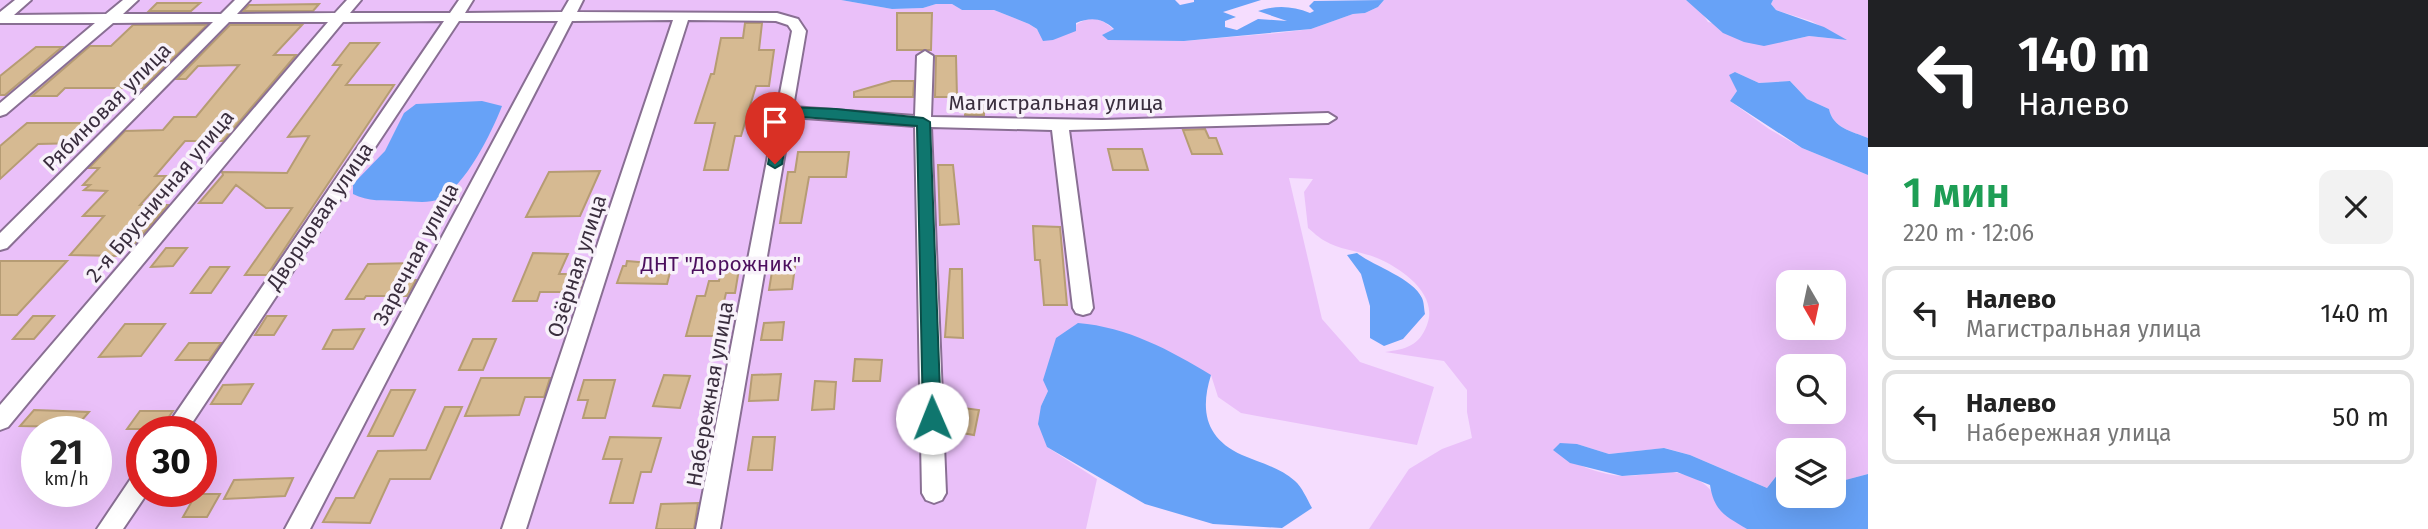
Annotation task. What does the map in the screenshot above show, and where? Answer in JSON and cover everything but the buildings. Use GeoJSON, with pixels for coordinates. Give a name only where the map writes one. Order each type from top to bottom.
{"type":"FeatureCollection","features":[{"type":"Feature","properties":{"kind":"street"},"geometry":{"type":"LineString","coordinates":[[0,19],[23,0]]}},
{"type":"Feature","properties":{"kind":"street"},"geometry":{"type":"LineString","coordinates":[[0,111],[131,0]]}},
{"type":"Feature","properties":{"kind":"street","name":"Рябиновая улица"},"geometry":{"type":"LineString","coordinates":[[0,244],[243,0]]}},
{"type":"Feature","properties":{"kind":"street","name":"2-я Брусничная улица"},"geometry":{"type":"LineString","coordinates":[[0,421],[354,0]]}},
{"type":"Feature","properties":{"kind":"street","name":"Дворцовая улица"},"geometry":{"type":"LineString","coordinates":[[185,416],[466,0]]}},
{"type":"Feature","properties":{"kind":"street"},"geometry":{"type":"LineString","coordinates":[[631,16],[639,0]]}},
{"type":"Feature","properties":{"kind":"street"},"geometry":{"type":"LineString","coordinates":[[0,19],[455,17],[572,8],[631,16],[682,16]]}},
{"type":"Feature","properties":{"kind":"street","name":"Заречная улица"},"geometry":{"type":"LineString","coordinates":[[296,529],[572,8]]}},
{"type":"Feature","properties":{"kind":"street","name":"Набережная улица"},"geometry":{"type":"LineString","coordinates":[[682,16],[776,17],[793,22],[799,31],[708,529]]}},
{"type":"Feature","properties":{"kind":"street","name":"Озёрная улица"},"geometry":{"type":"LineString","coordinates":[[514,529],[682,16]]}},
{"type":"Feature","properties":{"kind":"street"},"geometry":{"type":"LineString","coordinates":[[925,56],[923,122],[934,494]]}},
{"type":"Feature","properties":{"kind":"street","name":"Магистральная улица"},"geometry":{"type":"LineString","coordinates":[[784,111],[836,113],[923,122],[1060,125],[1160,125],[1328,118]]}},
{"type":"Feature","properties":{"kind":"street"},"geometry":{"type":"LineString","coordinates":[[1060,125],[1083,308]]}},
{"type":"Feature","properties":{"kind":"street"},"geometry":{"type":"LineString","coordinates":[[109,529],[126,504]]}},
{"type":"Feature","properties":{"kind":"green space","name":"ДНТ \"Дорожник\""},"geometry":{"type":"Polygon","coordinates":[[[0,0],[841,0],[892,9],[952,4],[962,10],[994,10],[1029,24],[1053,40],[1083,21],[1097,19],[1114,30],[1184,41],[1311,29],[1353,14],[1365,13],[1378,7],[1384,0],[1686,0],[1700,10],[1708,22],[1783,42],[1809,36],[1846,40],[1811,21],[1776,10],[1771,4],[1773,0],[1868,0],[1868,138],[1839,125],[1834,121],[1829,109],[1807,99],[1790,81],[1759,83],[1735,72],[1737,91],[1730,101],[1769,129],[1802,148],[1868,175],[1868,474],[1846,480],[1846,438],[1776,438],[1776,477],[1767,488],[1690,455],[1665,448],[1609,454],[1577,444],[1554,450],[1578,464],[1615,475],[1671,472],[1692,477],[1710,489],[1729,513],[1747,529],[1369,529],[1409,469],[1442,449],[1472,438],[1467,412],[1467,390],[1444,361],[1385,352],[1411,345],[1424,332],[1429,314],[1423,293],[1407,275],[1387,262],[1331,244],[1308,228],[1304,192],[1313,179],[1289,178],[1322,319],[1360,362],[1434,387],[1417,445],[1241,413],[1218,397],[1211,375],[1048,391],[1041,406],[1047,447],[1097,479],[1086,529],[0,529],[0,0]]]}},
{"type":"Feature","properties":{"kind":"water"},"geometry":{"type":"Polygon","coordinates":[[[841,0],[1175,0],[1180,5],[1194,0],[1261,0],[1223,12],[1236,17],[1225,21],[1225,27],[1237,30],[1258,19],[1287,21],[1258,11],[1265,9],[1284,7],[1310,13],[1314,11],[1309,6],[1314,1],[1384,0],[1378,7],[1365,13],[1353,14],[1311,29],[1184,41],[1108,40],[1102,35],[1114,29],[1101,21],[1091,19],[1076,23],[1076,31],[1043,41],[1037,29],[994,10],[962,10],[952,4],[892,9],[841,0]]]}},
{"type":"Feature","properties":{"kind":"water"},"geometry":{"type":"Polygon","coordinates":[[[1686,0],[1773,0],[1771,4],[1776,10],[1824,27],[1847,40],[1809,36],[1764,46],[1744,42],[1723,33],[1686,0]]]}},
{"type":"Feature","properties":{"kind":"water"},"geometry":{"type":"Polygon","coordinates":[[[1735,72],[1759,83],[1790,81],[1807,99],[1829,109],[1834,121],[1839,125],[1868,138],[1868,175],[1802,148],[1730,101],[1737,91],[1729,75],[1735,72]]]}},
{"type":"Feature","properties":{"kind":"water"},"geometry":{"type":"Polygon","coordinates":[[[482,101],[502,106],[476,158],[449,193],[435,201],[425,202],[376,200],[353,194],[353,184],[385,151],[404,113],[416,104],[482,101]]]}},
{"type":"Feature","properties":{"kind":"water"},"geometry":{"type":"Polygon","coordinates":[[[1357,253],[1402,278],[1422,298],[1425,314],[1403,339],[1384,346],[1370,338],[1370,306],[1361,274],[1347,255],[1357,253]]]}},
{"type":"Feature","properties":{"kind":"water"},"geometry":{"type":"Polygon","coordinates":[[[1078,323],[1114,329],[1148,341],[1211,375],[1206,411],[1213,431],[1230,448],[1289,476],[1300,486],[1312,508],[1282,528],[1213,524],[1145,504],[1047,447],[1038,424],[1041,406],[1048,391],[1043,380],[1056,338],[1078,323]]]}},
{"type":"Feature","properties":{"kind":"water"},"geometry":{"type":"Polygon","coordinates":[[[1560,443],[1577,444],[1609,454],[1664,448],[1690,455],[1767,488],[1776,477],[1776,508],[1846,508],[1846,480],[1868,474],[1868,529],[1747,529],[1722,512],[1714,501],[1710,485],[1677,472],[1622,476],[1570,463],[1553,450],[1560,443]]]}},
{"type":"Feature","properties":{"kind":"route"},"geometry":{"type":"LineString","coordinates":[[775,164],[784,111],[836,113],[923,122],[932,418]]}}]}
